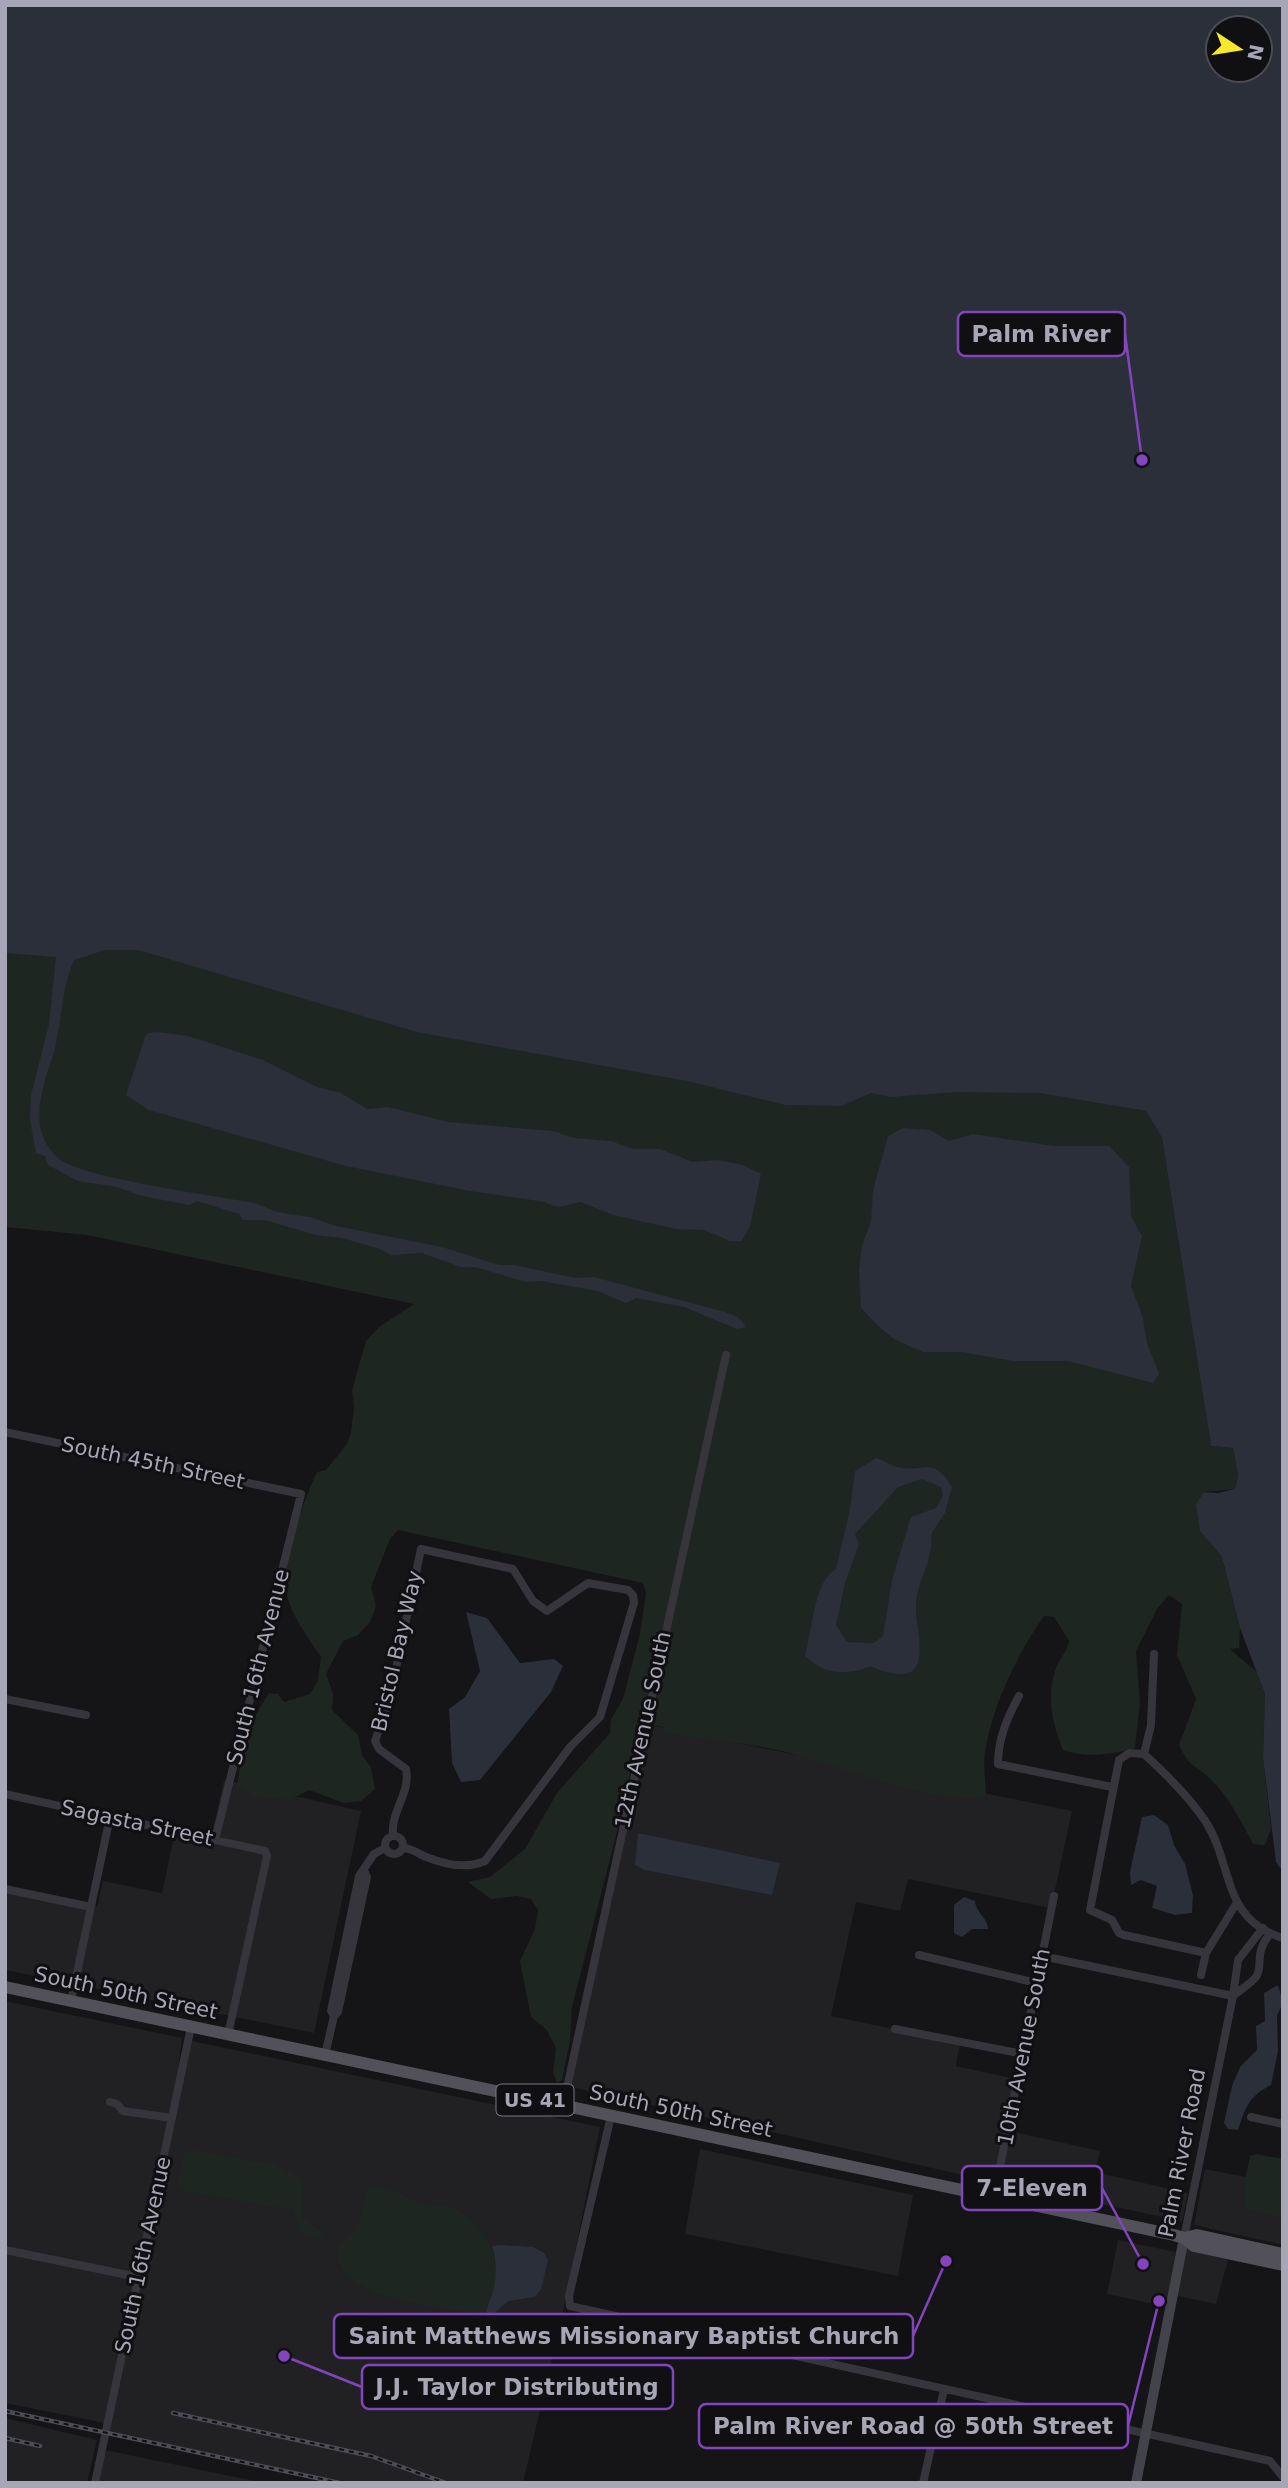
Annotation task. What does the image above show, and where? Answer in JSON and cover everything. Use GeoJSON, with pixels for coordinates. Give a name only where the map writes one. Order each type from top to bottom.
{"type":"FeatureCollection","features":[{"type":"Feature","properties":{"kind":"main road","name":"South 50th Street"},"geometry":{"type":"LineString","coordinates":[[5,1987],[1184,2238],[1195,2246],[1283,2265]]}},
{"type":"Feature","properties":{"kind":"main road","name":"South 50th Street"},"geometry":{"type":"LineString","coordinates":[[1184,2238],[1197,2235],[1283,2254]]}},
{"type":"Feature","properties":{"kind":"street","name":"12th Avenue South"},"geometry":{"type":"LineString","coordinates":[[563,2106],[726,1355]]}},
{"type":"Feature","properties":{"kind":"street","name":"South 45th Street"},"geometry":{"type":"LineString","coordinates":[[5,1433],[301,1494]]}},
{"type":"Feature","properties":{"kind":"street","name":"South 16th Avenue"},"geometry":{"type":"LineString","coordinates":[[215,1840],[301,1494]]}},
{"type":"Feature","properties":{"kind":"street","name":"Bristol Bay Way"},"geometry":{"type":"LineString","coordinates":[[393,1836],[396,1812],[408,1777],[406,1769],[379,1749],[375,1741],[390,1697],[421,1549],[513,1569],[533,1601],[547,1611],[588,1583],[628,1590],[633,1595],[634,1603],[600,1717],[569,1747],[485,1861],[471,1868],[425,1858],[415,1849],[403,1848]]}},
{"type":"Feature","properties":{"kind":"street"},"geometry":{"type":"LineString","coordinates":[[1144,1754],[1151,1726],[1154,1654]]}},
{"type":"Feature","properties":{"kind":"street"},"geometry":{"type":"LineString","coordinates":[[1019,1696],[1006,1719],[998,1750],[998,1764],[1112,1787]]}},
{"type":"Feature","properties":{"kind":"street"},"geometry":{"type":"LineString","coordinates":[[5,1699],[86,1715]]}},
{"type":"Feature","properties":{"kind":"street"},"geometry":{"type":"LineString","coordinates":[[1206,1953],[1124,1935],[1119,1933],[1112,1920],[1090,1910],[1112,1787],[1122,1756],[1129,1753],[1144,1754],[1208,1825],[1236,1904],[1266,1931],[1283,1938]]}},
{"type":"Feature","properties":{"kind":"street","name":"Sagasta Street"},"geometry":{"type":"LineString","coordinates":[[5,1794],[267,1853],[228,2035]]}},
{"type":"Feature","properties":{"kind":"street"},"geometry":{"type":"LineString","coordinates":[[71,2001],[110,1817]]}},
{"type":"Feature","properties":{"kind":"street"},"geometry":{"type":"LineString","coordinates":[[393,1836],[401,1839],[403,1848],[394,1855],[385,1848],[385,1841],[393,1836]]}},
{"type":"Feature","properties":{"kind":"street"},"geometry":{"type":"LineString","coordinates":[[325,2055],[351,1954],[367,1877],[364,1870],[373,1854],[385,1848]]}},
{"type":"Feature","properties":{"kind":"street"},"geometry":{"type":"LineString","coordinates":[[5,1889],[91,1907]]}},
{"type":"Feature","properties":{"kind":"street","name":"10th Avenue South"},"geometry":{"type":"LineString","coordinates":[[994,2197],[1054,1896]]}},
{"type":"Feature","properties":{"kind":"street"},"geometry":{"type":"LineString","coordinates":[[1201,1975],[1206,1953],[1236,1904]]}},
{"type":"Feature","properties":{"kind":"street"},"geometry":{"type":"LineString","coordinates":[[1042,1956],[1233,1996],[1255,1977],[1259,1969],[1258,1955],[1266,1931]]}},
{"type":"Feature","properties":{"kind":"street","name":"Palm River Road"},"geometry":{"type":"LineString","coordinates":[[1136,2483],[1233,1996],[1235,1967],[1266,1931]]}},
{"type":"Feature","properties":{"kind":"street"},"geometry":{"type":"LineString","coordinates":[[1248,1949],[1258,1955]]}},
{"type":"Feature","properties":{"kind":"street"},"geometry":{"type":"LineString","coordinates":[[919,1955],[1037,1983]]}},
{"type":"Feature","properties":{"kind":"street","name":"South 16th Avenue"},"geometry":{"type":"LineString","coordinates":[[95,2483],[191,2027]]}},
{"type":"Feature","properties":{"kind":"street"},"geometry":{"type":"LineString","coordinates":[[895,2029],[1023,2054]]}},
{"type":"Feature","properties":{"kind":"street"},"geometry":{"type":"LineString","coordinates":[[110,2102],[117,2104],[123,2111],[172,2118]]}},
{"type":"Feature","properties":{"kind":"street"},"geometry":{"type":"LineString","coordinates":[[611,2116],[569,2297],[570,2306],[1270,2461],[1283,2458]]}},
{"type":"Feature","properties":{"kind":"street"},"geometry":{"type":"LineString","coordinates":[[1251,2118],[1283,2124]]}},
{"type":"Feature","properties":{"kind":"street"},"geometry":{"type":"LineString","coordinates":[[5,2250],[138,2277]]}},
{"type":"Feature","properties":{"kind":"street"},"geometry":{"type":"LineString","coordinates":[[923,2483],[944,2390]]}},
{"type":"Feature","properties":{"kind":"street"},"geometry":{"type":"LineString","coordinates":[[1270,2461],[1283,2477]]}},
{"type":"Feature","properties":{"kind":"shaded area"},"geometry":{"type":"Polygon","coordinates":[[[5,5],[1283,5],[1283,1872],[1276,1862],[1263,1758],[1265,1694],[1240,1628],[1222,1557],[1200,1531],[1196,1504],[1204,1492],[1218,1493],[1235,1489],[1238,1475],[1233,1448],[1211,1446],[1162,1138],[1146,1111],[1040,1093],[957,1092],[891,1097],[871,1093],[841,1106],[786,1105],[687,1081],[417,1032],[138,950],[105,950],[74,960],[55,1048],[41,1096],[39,1116],[44,1139],[58,1158],[71,1165],[120,1179],[255,1203],[277,1212],[310,1217],[336,1226],[442,1247],[499,1265],[515,1265],[575,1278],[594,1277],[725,1312],[738,1317],[746,1327],[737,1329],[684,1307],[636,1298],[626,1303],[598,1291],[541,1281],[526,1282],[475,1267],[461,1267],[422,1253],[391,1255],[342,1238],[316,1235],[264,1220],[243,1220],[239,1214],[197,1201],[189,1205],[142,1196],[117,1187],[78,1181],[48,1165],[45,1156],[36,1153],[30,1121],[31,1095],[49,1024],[56,957],[5,953],[5,5]]]}},
{"type":"Feature","properties":{"kind":"shaded area"},"geometry":{"type":"Polygon","coordinates":[[[5,901],[1146,1111],[1162,1138],[1211,1446],[1233,1448],[1238,1475],[1235,1489],[1204,1492],[1200,1531],[1222,1557],[1240,1628],[1239,1648],[1230,1649],[1257,1672],[1265,1694],[1263,1758],[1271,1829],[1265,1845],[1253,1844],[1221,1791],[1189,1761],[1179,1745],[1196,1699],[1177,1655],[1182,1604],[1169,1595],[1157,1609],[1136,1651],[1140,1703],[1135,1748],[1099,1755],[1063,1750],[1056,1731],[1051,1691],[1056,1667],[1069,1641],[1054,1617],[1044,1616],[1015,1664],[993,1718],[984,1758],[986,1796],[965,1798],[913,1790],[782,1751],[665,1733],[663,1727],[645,1724],[687,1520],[617,1832],[572,2007],[570,2041],[562,2080],[557,2083],[553,2072],[556,2048],[546,2029],[531,2017],[520,1961],[535,1929],[538,1910],[531,1899],[517,1896],[491,1899],[468,1882],[490,1877],[525,1849],[557,1793],[610,1733],[611,1719],[623,1699],[640,1634],[646,1593],[643,1583],[398,1530],[390,1539],[371,1587],[376,1606],[370,1622],[358,1635],[343,1641],[326,1674],[333,1694],[332,1710],[358,1735],[362,1755],[371,1767],[375,1789],[361,1801],[344,1803],[309,1790],[289,1800],[259,1797],[237,1787],[246,1730],[269,1693],[278,1694],[284,1702],[310,1694],[318,1680],[321,1657],[296,1617],[286,1591],[285,1579],[290,1548],[317,1472],[326,1470],[347,1444],[354,1407],[352,1390],[366,1341],[379,1327],[414,1304],[87,1235],[5,1227],[5,901]]]}},
{"type":"Feature","properties":{"kind":"shaded area"},"geometry":{"type":"Polygon","coordinates":[[[148,1033],[188,1036],[263,1060],[317,1087],[341,1093],[367,1109],[388,1107],[448,1122],[553,1131],[574,1138],[611,1141],[633,1149],[660,1149],[693,1162],[718,1160],[743,1165],[761,1174],[750,1226],[742,1241],[730,1241],[704,1230],[676,1229],[613,1215],[581,1202],[559,1206],[470,1191],[346,1166],[149,1110],[126,1095],[145,1037],[148,1033]]]}},
{"type":"Feature","properties":{"kind":"shaded area"},"geometry":{"type":"Polygon","coordinates":[[[903,1128],[930,1130],[949,1141],[973,1134],[1054,1146],[1109,1146],[1129,1167],[1131,1216],[1142,1236],[1131,1286],[1159,1374],[1153,1383],[1068,1361],[1013,1361],[961,1352],[923,1352],[894,1339],[877,1325],[861,1308],[859,1271],[862,1245],[871,1222],[873,1190],[888,1136],[903,1128]]]}},
{"type":"Feature","properties":{"kind":"shaded area"},"geometry":{"type":"Polygon","coordinates":[[[876,1458],[906,1469],[933,1468],[945,1477],[952,1487],[945,1513],[931,1534],[930,1552],[916,1603],[919,1659],[915,1668],[908,1673],[897,1674],[871,1666],[836,1672],[820,1667],[805,1656],[818,1595],[829,1575],[836,1569],[850,1509],[855,1471],[876,1458]],[[922,1479],[898,1487],[855,1534],[859,1544],[845,1583],[836,1625],[847,1642],[874,1643],[883,1636],[892,1580],[911,1517],[936,1508],[943,1495],[941,1487],[922,1479]]]}},
{"type":"Feature","properties":{"kind":"shaded area"},"geometry":{"type":"Polygon","coordinates":[[[466,1612],[487,1618],[520,1663],[554,1659],[563,1666],[551,1692],[480,1780],[461,1782],[452,1763],[449,1709],[465,1697],[480,1671],[466,1612]]]}},
{"type":"Feature","properties":{"kind":"shaded area"},"geometry":{"type":"Polygon","coordinates":[[[645,1724],[1072,1811],[1051,1908],[908,1879],[900,1911],[856,1902],[831,2016],[960,2043],[956,2066],[1016,2079],[996,2167],[990,2181],[571,2087],[645,1724]]]}},
{"type":"Feature","properties":{"kind":"shaded area"},"geometry":{"type":"Polygon","coordinates":[[[224,1780],[361,1811],[314,2033],[5,1970],[5,1887],[97,1907],[103,1881],[162,1893],[176,1827],[208,1832],[213,1829],[224,1780]]]}},
{"type":"Feature","properties":{"kind":"shaded area"},"geometry":{"type":"Polygon","coordinates":[[[1154,1815],[1168,1825],[1174,1845],[1185,1864],[1193,1895],[1192,1913],[1175,1915],[1152,1908],[1157,1886],[1141,1880],[1131,1885],[1130,1872],[1142,1817],[1154,1815]]]}},
{"type":"Feature","properties":{"kind":"shaded area"},"geometry":{"type":"Polygon","coordinates":[[[638,1833],[780,1863],[772,1895],[645,1870],[635,1865],[638,1833]]]}},
{"type":"Feature","properties":{"kind":"shaded area"},"geometry":{"type":"Polygon","coordinates":[[[964,1897],[975,1901],[988,1929],[972,1929],[962,1937],[954,1933],[954,1905],[964,1897]]]}},
{"type":"Feature","properties":{"kind":"shaded area"},"geometry":{"type":"Polygon","coordinates":[[[1278,1985],[1283,2002],[1277,2016],[1278,2051],[1271,2085],[1249,2103],[1238,2130],[1228,2129],[1224,2123],[1232,2086],[1240,2067],[1257,2050],[1256,2026],[1265,2021],[1264,1993],[1278,1985]]]}},
{"type":"Feature","properties":{"kind":"shaded area"},"geometry":{"type":"Polygon","coordinates":[[[5,2001],[182,2038],[173,2111],[137,2275],[5,2248],[5,2001]]]}},
{"type":"Feature","properties":{"kind":"shaded area"},"geometry":{"type":"Polygon","coordinates":[[[192,2041],[600,2127],[564,2307],[523,2483],[354,2483],[109,2436],[138,2285],[192,2041]]]}},
{"type":"Feature","properties":{"kind":"shaded area"},"geometry":{"type":"Polygon","coordinates":[[[1009,2131],[1100,2151],[1095,2172],[1188,2193],[1182,2221],[1001,2183],[1009,2131]]]}},
{"type":"Feature","properties":{"kind":"shaded area"},"geometry":{"type":"Polygon","coordinates":[[[700,2149],[913,2195],[898,2276],[685,2234],[700,2149]]]}},
{"type":"Feature","properties":{"kind":"shaded area"},"geometry":{"type":"Polygon","coordinates":[[[198,2150],[274,2165],[303,2180],[303,2219],[319,2230],[322,2229],[324,2238],[303,2236],[292,2210],[184,2191],[177,2185],[185,2152],[198,2150]]]}},
{"type":"Feature","properties":{"kind":"shaded area"},"geometry":{"type":"Polygon","coordinates":[[[1256,2154],[1283,2159],[1283,2219],[1245,2208],[1245,2180],[1250,2156],[1256,2154]]]}},
{"type":"Feature","properties":{"kind":"shaded area"},"geometry":{"type":"Polygon","coordinates":[[[1205,2169],[1251,2178],[1283,2216],[1283,2245],[1194,2225],[1205,2169]]]}},
{"type":"Feature","properties":{"kind":"shaded area"},"geometry":{"type":"Polygon","coordinates":[[[377,2186],[422,2204],[455,2209],[480,2230],[495,2260],[496,2281],[491,2299],[480,2314],[390,2298],[349,2278],[339,2263],[339,2244],[356,2228],[367,2189],[377,2186]]]}},
{"type":"Feature","properties":{"kind":"shaded area"},"geometry":{"type":"Polygon","coordinates":[[[1118,2240],[1176,2252],[1167,2307],[1107,2294],[1118,2240]]]}},
{"type":"Feature","properties":{"kind":"shaded area"},"geometry":{"type":"Polygon","coordinates":[[[492,2246],[533,2247],[544,2253],[548,2260],[541,2290],[534,2297],[508,2301],[489,2318],[486,2310],[496,2271],[492,2246]]]}},
{"type":"Feature","properties":{"kind":"shaded area"},"geometry":{"type":"Polygon","coordinates":[[[1183,2248],[1228,2260],[1216,2304],[1174,2295],[1183,2248]]]}},
{"type":"Feature","properties":{"kind":"shaded area"},"geometry":{"type":"Polygon","coordinates":[[[5,2250],[137,2278],[105,2423],[5,2403],[5,2250]]]}},
{"type":"Feature","properties":{"kind":"shaded area"},"geometry":{"type":"Polygon","coordinates":[[[376,2311],[485,2330],[501,2330],[518,2315],[541,2315],[545,2331],[540,2347],[533,2356],[526,2356],[481,2341],[376,2321],[370,2314],[376,2311]]]}},
{"type":"Feature","properties":{"kind":"shaded area"},"geometry":{"type":"Polygon","coordinates":[[[5,2418],[97,2440],[87,2483],[5,2483],[5,2418]]]}},
{"type":"Feature","properties":{"kind":"shaded area"},"geometry":{"type":"Polygon","coordinates":[[[105,2450],[264,2483],[97,2483],[105,2450]]]}},
{"type":"Feature","properties":{"kind":"railway"},"geometry":{"type":"LineString","coordinates":[[5,2411],[340,2483]]}},
{"type":"Feature","properties":{"kind":"railway"},"geometry":{"type":"LineString","coordinates":[[173,2413],[371,2456],[446,2483]]}},
{"type":"Feature","properties":{"kind":"railway"},"geometry":{"type":"LineString","coordinates":[[5,2438],[40,2446]]}},
{"type":"Feature","properties":{"kind":"place","name":"Palm River"},"geometry":{"type":"Point","coordinates":[1142,460]}},
{"type":"Feature","properties":{"kind":"place","name":"Saint Matthews Missionary Baptist Church"},"geometry":{"type":"Point","coordinates":[946,2261]}},
{"type":"Feature","properties":{"kind":"place","name":"7-Eleven"},"geometry":{"type":"Point","coordinates":[1143,2264]}},
{"type":"Feature","properties":{"kind":"place","name":"Palm River Road @ 50th Street"},"geometry":{"type":"Point","coordinates":[1159,2301]}},
{"type":"Feature","properties":{"kind":"place","name":"J.J. Taylor Distributing"},"geometry":{"type":"Point","coordinates":[284,2356]}}]}
